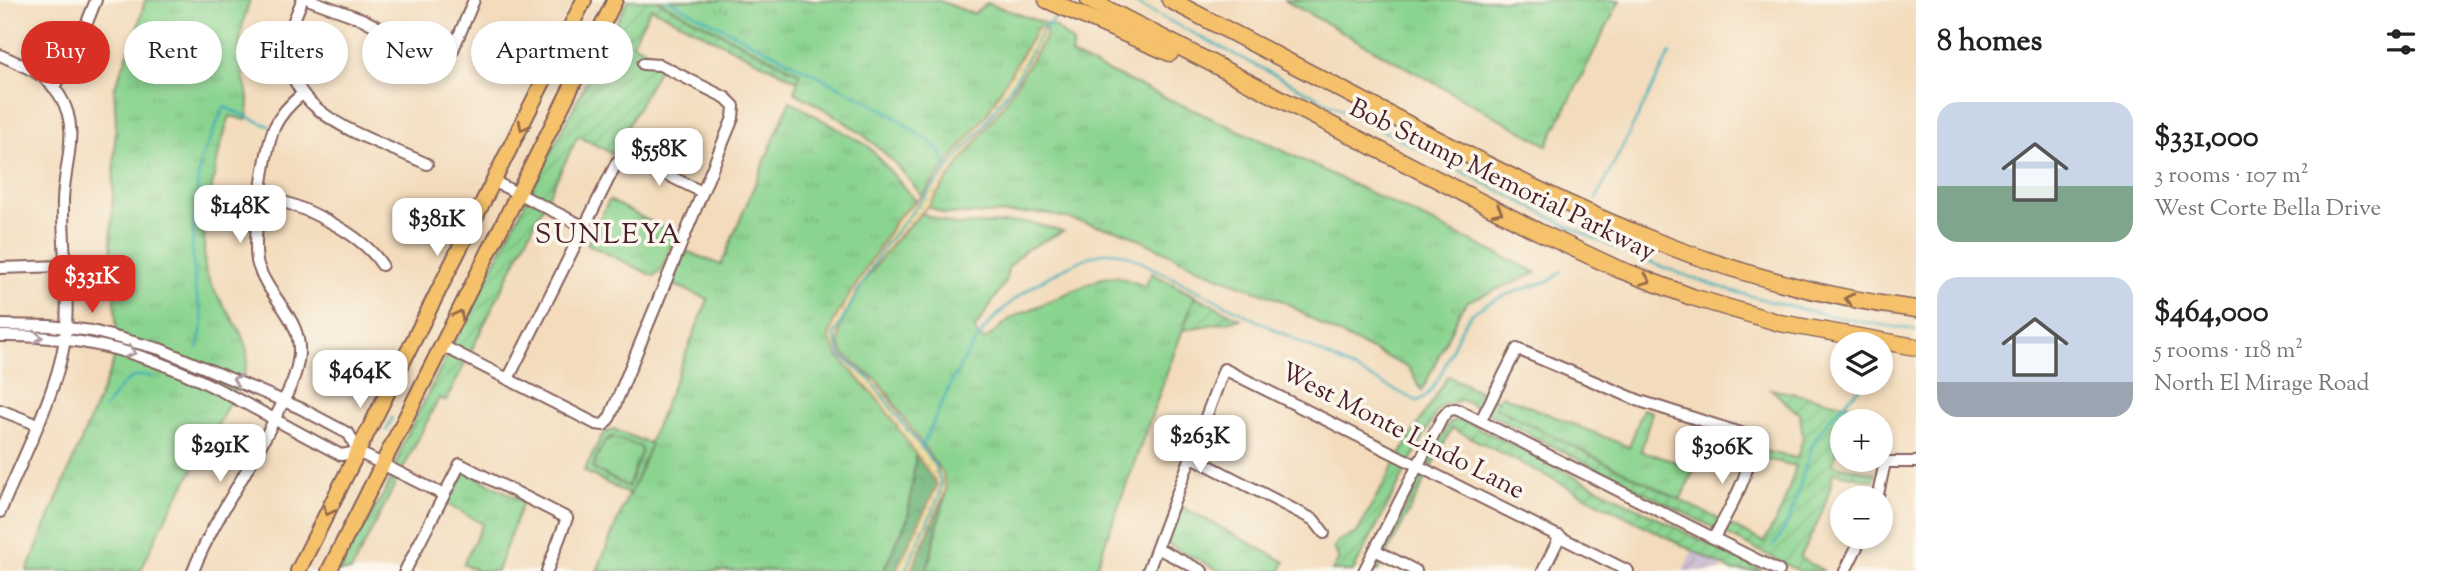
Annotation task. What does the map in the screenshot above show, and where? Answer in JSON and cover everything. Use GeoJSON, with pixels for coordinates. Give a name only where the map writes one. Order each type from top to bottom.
{"type":"FeatureCollection","features":[{"type":"Feature","properties":{"kind":"highway","name":"Bob Stump Memorial Parkway"},"geometry":{"type":"LineString","coordinates":[[1047,0],[1083,6],[1560,243],[1673,290],[1758,317],[1837,335],[1916,347]]}},
{"type":"Feature","properties":{"kind":"highway","name":"Bob Stump Memorial Parkway"},"geometry":{"type":"LineString","coordinates":[[1170,0],[1490,167],[1598,219],[1673,250],[1754,277],[1850,299],[1916,309]]}},
{"type":"Feature","properties":{"kind":"highway"},"geometry":{"type":"LineString","coordinates":[[1193,0],[1330,73],[1490,167]]}},
{"type":"Feature","properties":{"kind":"main road"},"geometry":{"type":"LineString","coordinates":[[298,571],[584,0]]}},
{"type":"Feature","properties":{"kind":"main road"},"geometry":{"type":"LineString","coordinates":[[329,571],[615,0]]}},
{"type":"Feature","properties":{"kind":"street"},"geometry":{"type":"LineString","coordinates":[[53,87],[70,65],[96,0]]}},
{"type":"Feature","properties":{"kind":"street"},"geometry":{"type":"LineString","coordinates":[[302,0],[291,29],[288,48],[290,68],[301,95],[329,118],[427,164]]}},
{"type":"Feature","properties":{"kind":"street"},"geometry":{"type":"LineString","coordinates":[[310,0],[362,19],[442,60],[448,59],[474,0]]}},
{"type":"Feature","properties":{"kind":"street"},"geometry":{"type":"LineString","coordinates":[[0,55],[39,74],[53,87],[65,104],[71,129],[63,200],[65,333],[57,369],[0,512]]}},
{"type":"Feature","properties":{"kind":"street"},"geometry":{"type":"LineString","coordinates":[[443,346],[604,425],[613,411],[733,118],[734,106],[726,98],[660,65],[643,64]]}},
{"type":"Feature","properties":{"kind":"street"},"geometry":{"type":"LineString","coordinates":[[193,571],[207,539],[277,414],[298,362],[298,340],[288,312],[265,282],[258,266],[256,240],[272,134],[286,109],[301,95]]}},
{"type":"Feature","properties":{"kind":"street"},"geometry":{"type":"LineString","coordinates":[[508,379],[617,162],[623,157],[633,158],[702,192]]}},
{"type":"Feature","properties":{"kind":"street"},"geometry":{"type":"LineString","coordinates":[[495,182],[585,227]]}},
{"type":"Feature","properties":{"kind":"street"},"geometry":{"type":"LineString","coordinates":[[262,196],[286,202],[314,215],[372,250],[382,265]]}},
{"type":"Feature","properties":{"kind":"street"},"geometry":{"type":"LineString","coordinates":[[0,268],[64,266]]}},
{"type":"Feature","properties":{"kind":"street"},"geometry":{"type":"LineString","coordinates":[[0,325],[142,343],[284,400],[312,414],[349,434],[358,452],[444,495]]}},
{"type":"Feature","properties":{"kind":"street"},"geometry":{"type":"LineString","coordinates":[[0,336],[65,333],[124,350],[166,364],[277,414],[301,434],[341,455],[358,452]]}},
{"type":"Feature","properties":{"kind":"street"},"geometry":{"type":"LineString","coordinates":[[1481,420],[1517,349],[1640,401],[1750,436],[1752,448],[1746,472],[1714,538]]}},
{"type":"Feature","properties":{"kind":"street","name":"West Monte Lindo Lane"},"geometry":{"type":"LineString","coordinates":[[1190,457],[1224,369],[1628,571]]}},
{"type":"Feature","properties":{"kind":"street"},"geometry":{"type":"LineString","coordinates":[[0,410],[36,424]]}},
{"type":"Feature","properties":{"kind":"street"},"geometry":{"type":"LineString","coordinates":[[1364,571],[1449,410],[1465,411],[1779,571]]}},
{"type":"Feature","properties":{"kind":"street"},"geometry":{"type":"LineString","coordinates":[[301,434],[312,414]]}},
{"type":"Feature","properties":{"kind":"street"},"geometry":{"type":"LineString","coordinates":[[1148,571],[1190,457],[1314,520],[1324,533]]}},
{"type":"Feature","properties":{"kind":"street"},"geometry":{"type":"LineString","coordinates":[[1880,486],[1885,462],[1916,462]]}},
{"type":"Feature","properties":{"kind":"street"},"geometry":{"type":"LineString","coordinates":[[405,571],[460,464],[567,518],[547,571]]}},
{"type":"Feature","properties":{"kind":"street"},"geometry":{"type":"LineString","coordinates":[[1543,571],[1560,536]]}},
{"type":"Feature","properties":{"kind":"street"},"geometry":{"type":"LineString","coordinates":[[1157,548],[1202,571]]}},
{"type":"Feature","properties":{"kind":"street"},"geometry":{"type":"LineString","coordinates":[[1845,571],[1856,549]]}},
{"type":"Feature","properties":{"kind":"street"},"geometry":{"type":"LineString","coordinates":[[1375,550],[1416,571]]}},
{"type":"Feature","properties":{"kind":"shaded area"},"geometry":{"type":"Polygon","coordinates":[[[1693,550],[1723,566],[1720,571],[1683,571],[1693,550]]]}},
{"type":"Feature","properties":{"kind":"green space"},"geometry":{"type":"Polygon","coordinates":[[[145,0],[250,0],[244,21],[236,21],[236,84],[245,84],[248,112],[246,120],[230,116],[225,131],[210,194],[204,257],[210,283],[244,340],[247,363],[219,423],[161,527],[141,571],[27,571],[113,364],[117,333],[111,243],[116,119],[114,89],[124,64],[124,84],[222,84],[222,21],[140,21],[145,0]]]}},
{"type":"Feature","properties":{"kind":"green space"},"geometry":{"type":"Polygon","coordinates":[[[628,0],[656,0],[800,74],[798,81],[651,8],[633,41],[633,21],[617,21],[628,0]]]}},
{"type":"Feature","properties":{"kind":"green space"},"geometry":{"type":"Polygon","coordinates":[[[656,0],[937,0],[974,14],[987,3],[1055,27],[1073,43],[1071,55],[1269,144],[1537,273],[1468,301],[1461,309],[1422,391],[1409,368],[1325,327],[1283,301],[1207,272],[1124,232],[1045,213],[944,214],[928,206],[1003,105],[1046,36],[1046,29],[1037,28],[987,114],[922,196],[879,148],[832,113],[794,92],[800,73],[656,0]]]}},
{"type":"Feature","properties":{"kind":"green space"},"geometry":{"type":"Polygon","coordinates":[[[1284,0],[1620,0],[1547,145],[1284,0]]]}},
{"type":"Feature","properties":{"kind":"green space"},"geometry":{"type":"Polygon","coordinates":[[[633,44],[664,59],[613,154],[578,136],[446,401],[439,398],[351,571],[338,571],[387,488],[404,441],[585,84],[633,84],[633,44]]]}},
{"type":"Feature","properties":{"kind":"green space"},"geometry":{"type":"Polygon","coordinates":[[[790,101],[868,146],[916,201],[898,217],[834,320],[838,356],[880,402],[916,453],[908,518],[883,571],[597,571],[708,299],[672,284],[686,251],[721,265],[790,101]]]}},
{"type":"Feature","properties":{"kind":"green space"},"geometry":{"type":"Polygon","coordinates":[[[609,200],[676,235],[660,272],[654,276],[587,244],[609,200]]]}},
{"type":"Feature","properties":{"kind":"green space"},"geometry":{"type":"Polygon","coordinates":[[[921,213],[954,225],[1027,222],[1063,231],[1025,250],[1008,268],[1005,282],[975,329],[977,335],[985,340],[1011,318],[1102,278],[1116,276],[1145,286],[1152,273],[1195,296],[1095,571],[927,571],[946,491],[887,394],[878,382],[846,357],[840,346],[840,330],[855,294],[882,256],[921,213]]]}},
{"type":"Feature","properties":{"kind":"green space"},"geometry":{"type":"Polygon","coordinates":[[[1195,296],[1241,319],[1183,330],[1195,296]]]}},
{"type":"Feature","properties":{"kind":"green space"},"geometry":{"type":"Polygon","coordinates":[[[1448,376],[1498,401],[1495,407],[1764,542],[1782,509],[1796,466],[1756,457],[1759,450],[1797,458],[1803,438],[1800,415],[1771,389],[1869,409],[1830,409],[1830,472],[1833,472],[1831,483],[1816,527],[1800,558],[1824,571],[1799,571],[1462,400],[1443,405],[1437,411],[1353,571],[1332,571],[1339,559],[1334,548],[1338,541],[1357,533],[1448,376]]]}},
{"type":"Feature","properties":{"kind":"green space"},"geometry":{"type":"Polygon","coordinates":[[[1501,395],[1629,447],[1643,409],[1652,412],[1641,451],[1695,468],[1680,500],[1495,407],[1501,395]]]}},
{"type":"Feature","properties":{"kind":"green space"},"geometry":{"type":"Polygon","coordinates":[[[1461,419],[1762,571],[1733,571],[1452,428],[1378,571],[1373,571],[1449,423],[1461,419]]]}},
{"type":"Feature","properties":{"kind":"green space"},"geometry":{"type":"Polygon","coordinates":[[[613,429],[651,444],[630,495],[584,471],[602,435],[613,429]],[[610,437],[604,442],[592,468],[628,487],[642,450],[639,446],[610,437]]]}},
{"type":"Feature","properties":{"kind":"green space"},"geometry":{"type":"Polygon","coordinates":[[[616,436],[642,450],[628,487],[592,468],[604,442],[616,436]]]}},
{"type":"Feature","properties":{"kind":"green space"},"geometry":{"type":"Polygon","coordinates":[[[916,453],[938,485],[896,571],[883,571],[908,518],[916,453]]]}},
{"type":"Feature","properties":{"kind":"green space"},"geometry":{"type":"Polygon","coordinates":[[[466,472],[523,501],[497,571],[477,571],[463,564],[483,524],[447,504],[466,472]]]}},
{"type":"Feature","properties":{"kind":"green space"},"geometry":{"type":"Polygon","coordinates":[[[1833,472],[1875,473],[1874,481],[1833,472]]]}},
{"type":"Feature","properties":{"kind":"green space"},"geometry":{"type":"Polygon","coordinates":[[[946,491],[927,571],[911,571],[946,491]]]}},
{"type":"Feature","properties":{"kind":"green space"},"geometry":{"type":"Polygon","coordinates":[[[1180,506],[1285,562],[1281,571],[1220,571],[1169,545],[1167,540],[1180,506]]]}},
{"type":"Feature","properties":{"kind":"sand"},"geometry":{"type":"Polygon","coordinates":[[[1037,28],[1046,29],[1046,36],[1003,105],[928,206],[894,241],[858,290],[840,326],[839,345],[844,355],[877,381],[943,474],[946,491],[911,571],[896,571],[937,485],[880,402],[838,356],[829,338],[834,320],[898,217],[922,196],[987,114],[1037,28]]]}},
{"type":"Feature","properties":{"kind":"waterway"},"geometry":{"type":"LineString","coordinates":[[668,0],[883,109],[938,148],[948,168]]}},
{"type":"Feature","properties":{"kind":"waterway"},"geometry":{"type":"LineString","coordinates":[[1129,0],[1608,245],[1737,292],[1825,315],[1916,330]]}},
{"type":"Feature","properties":{"kind":"waterway"},"geometry":{"type":"LineString","coordinates":[[905,571],[939,497],[941,484],[936,467],[869,378],[841,356],[834,335],[884,246],[985,124],[1016,79],[1044,28],[1061,13]]}},
{"type":"Feature","properties":{"kind":"waterway"},"geometry":{"type":"LineString","coordinates":[[1596,199],[1670,53]]}},
{"type":"Feature","properties":{"kind":"waterway"},"geometry":{"type":"LineString","coordinates":[[198,348],[203,321],[195,289],[192,245],[201,159],[224,107],[269,126]]}},
{"type":"Feature","properties":{"kind":"waterway"},"geometry":{"type":"LineString","coordinates":[[922,447],[962,363],[993,319],[1039,282],[1091,256],[1114,252],[1129,256],[1417,401],[1434,387],[1459,334],[1472,314],[1500,298],[1553,279],[1561,271]]}},
{"type":"Feature","properties":{"kind":"waterway"},"geometry":{"type":"LineString","coordinates":[[105,408],[119,388],[130,379],[152,377]]}},
{"type":"Feature","properties":{"kind":"waterway"},"geometry":{"type":"LineString","coordinates":[[1773,546],[1788,522],[1817,436],[1853,395]]}},
{"type":"Feature","properties":{"kind":"waterway"},"geometry":{"type":"LineString","coordinates":[[386,431],[392,418]]}},
{"type":"Feature","properties":{"kind":"district","name":"SUNLEYA"},"geometry":{"type":"Point","coordinates":[609,236]}}]}
